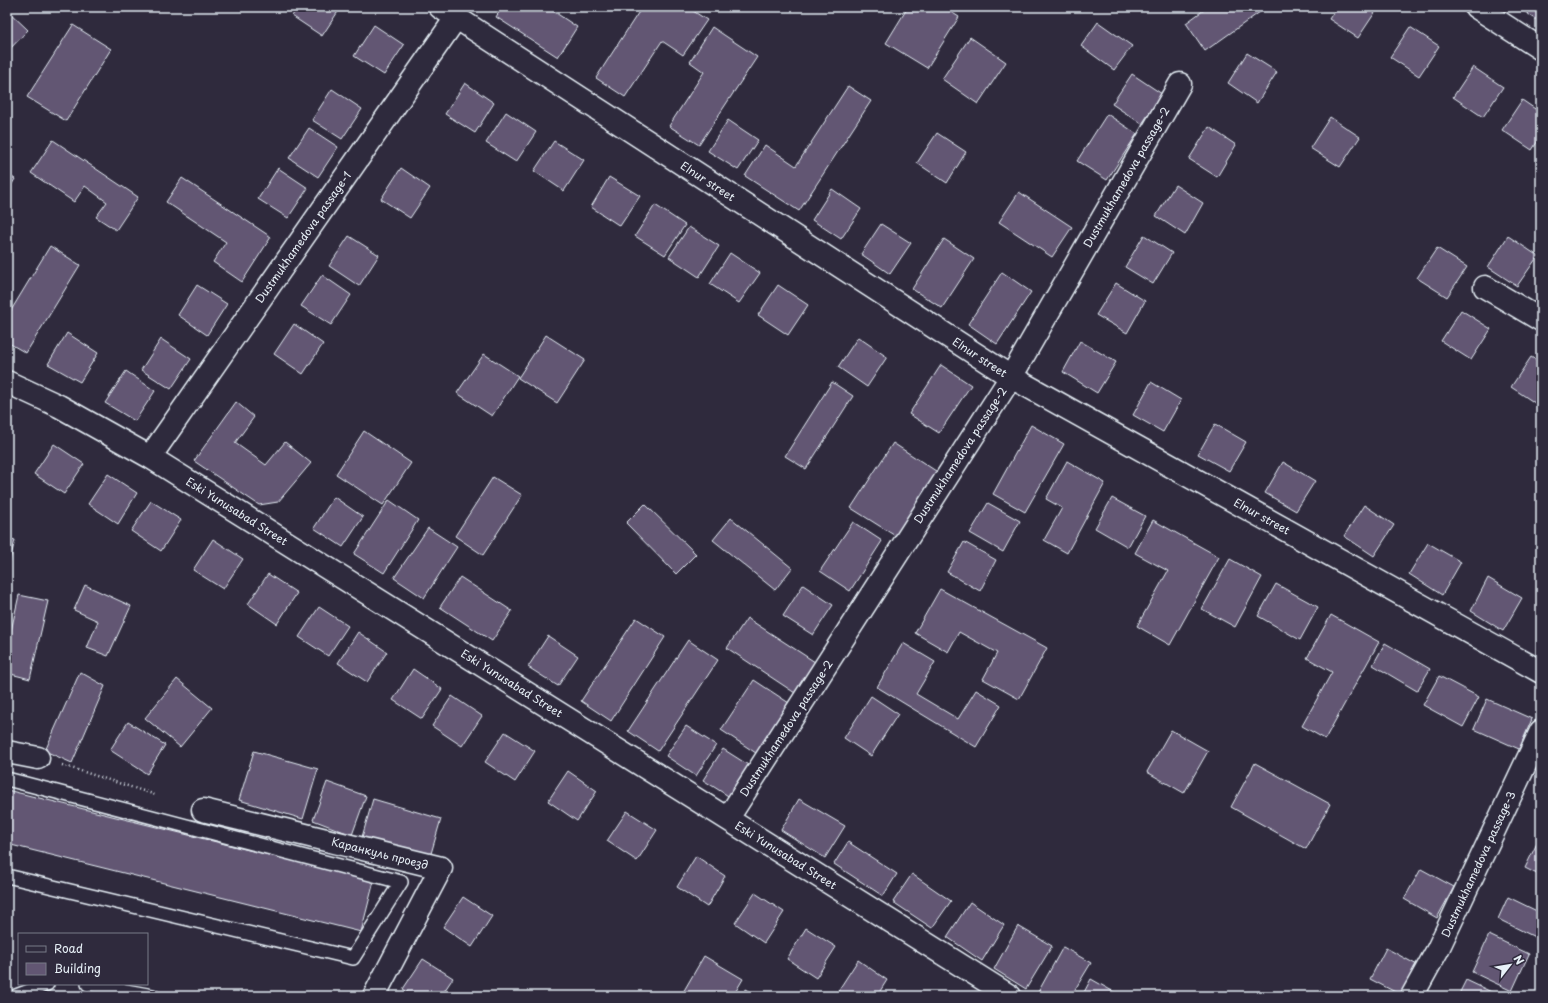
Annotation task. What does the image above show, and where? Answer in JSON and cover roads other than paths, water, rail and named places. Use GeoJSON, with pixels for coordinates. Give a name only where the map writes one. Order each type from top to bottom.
{"type":"FeatureCollection","features":[{"type":"Feature","properties":{"kind":"street"},"geometry":{"type":"LineString","coordinates":[[1476,7],[1541,49]]}},
{"type":"Feature","properties":{"kind":"street","name":"Elnur street"},"geometry":{"type":"LineString","coordinates":[[448,12],[1011,376],[1541,672]]}},
{"type":"Feature","properties":{"kind":"street","name":"Dustmukhamedova passage-1"},"geometry":{"type":"LineString","coordinates":[[150,457],[448,12]]}},
{"type":"Feature","properties":{"kind":"street","name":"Dustmukhamedova passage-2"},"geometry":{"type":"LineString","coordinates":[[728,818],[1011,376],[1180,84]]}},
{"type":"Feature","properties":{"kind":"street"},"geometry":{"type":"LineString","coordinates":[[1485,287],[1541,320]]}},
{"type":"Feature","properties":{"kind":"street","name":"Eski Yunusabad Street"},"geometry":{"type":"LineString","coordinates":[[7,382],[59,406],[150,457],[1010,996]]}},
{"type":"Feature","properties":{"kind":"street","name":"Dustmukhamedova passage-3"},"geometry":{"type":"LineString","coordinates":[[1412,996],[1438,949],[1541,732]]}},
{"type":"Feature","properties":{"kind":"street"},"geometry":{"type":"LineString","coordinates":[[7,752],[38,758]]}},
{"type":"Feature","properties":{"kind":"street","name":"Каранкуль проезд"},"geometry":{"type":"LineString","coordinates":[[203,810],[441,868],[374,996]]}},
{"type":"Feature","properties":{"kind":"lane"},"geometry":{"type":"LineString","coordinates":[[7,779],[401,882],[353,958],[7,876]]}},
{"type":"Feature","properties":{"kind":"lane"},"geometry":{"type":"LineString","coordinates":[[16,996],[44,985]]}},
{"type":"Feature","properties":{"kind":"lane"},"geometry":{"type":"LineString","coordinates":[[93,985],[153,996]]}}]}
